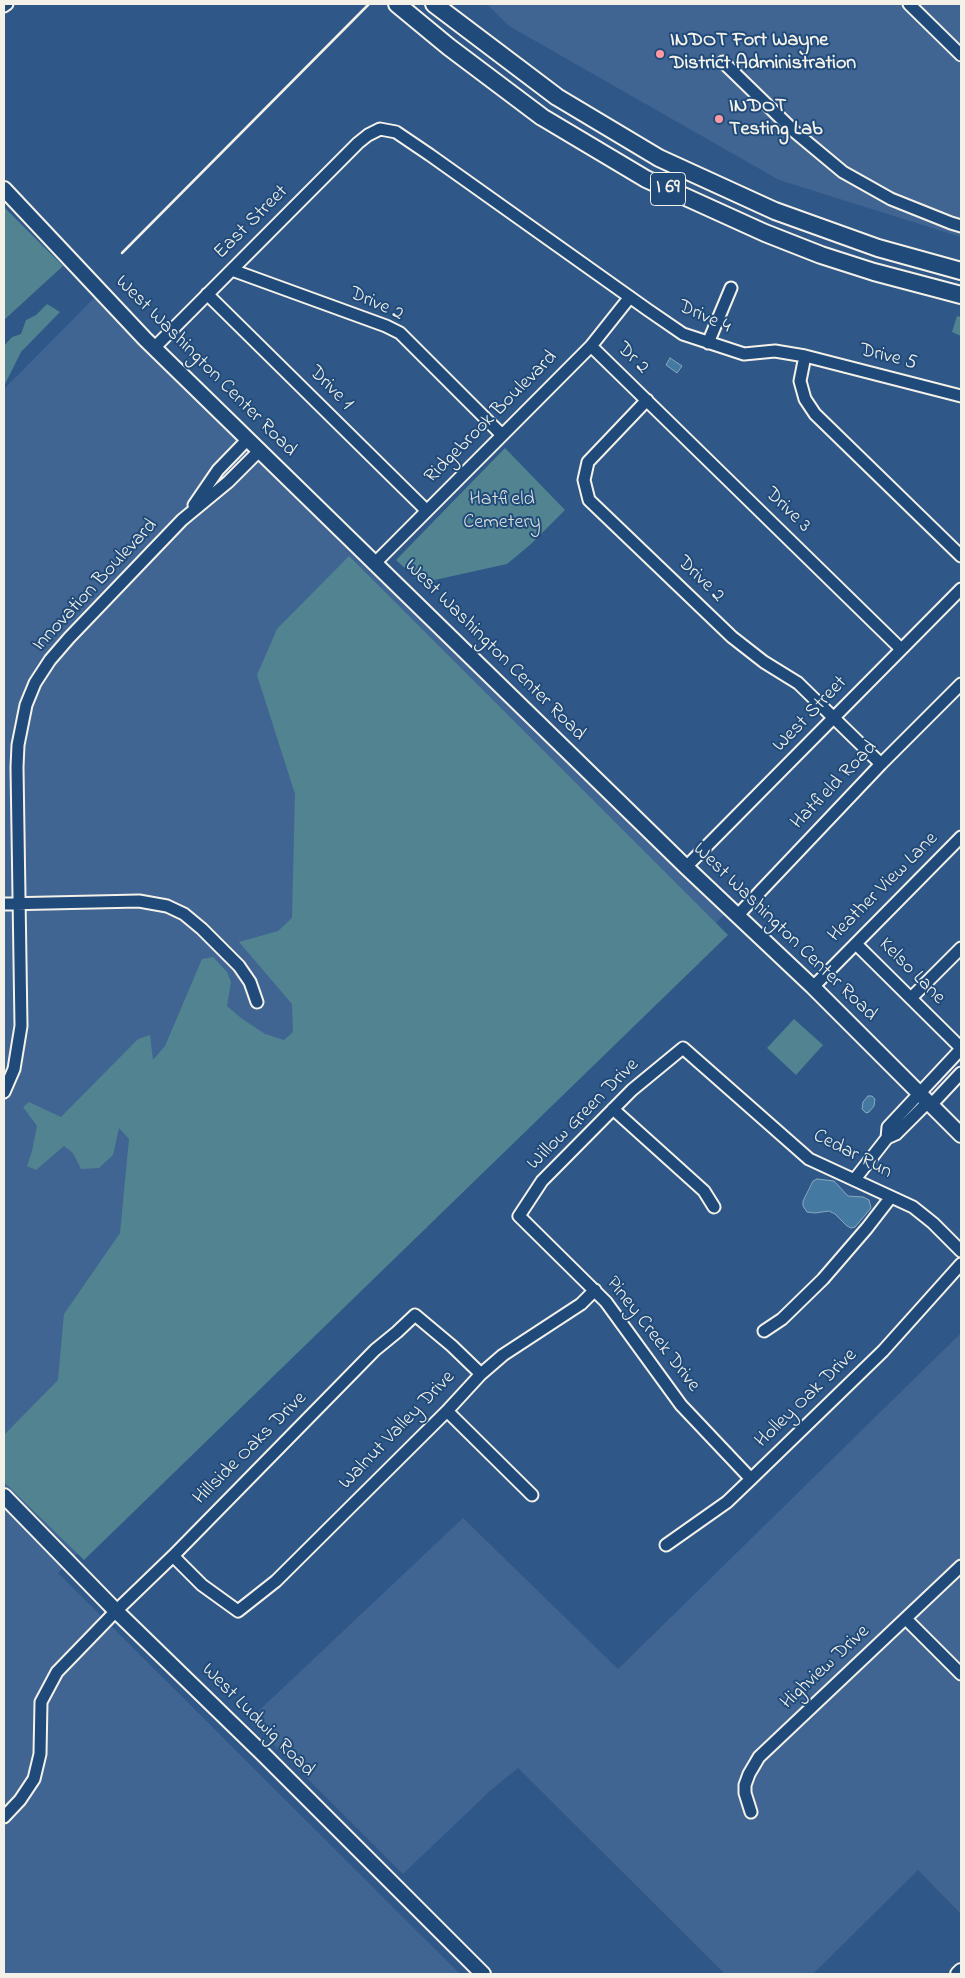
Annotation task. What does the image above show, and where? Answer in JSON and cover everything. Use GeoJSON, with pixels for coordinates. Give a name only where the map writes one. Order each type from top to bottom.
{"type":"FeatureCollection","features":[{"type":"Feature","properties":{"kind":"highway","name":"I 69"},"geometry":{"type":"LineString","coordinates":[[434,4],[557,97],[659,158],[775,211],[878,248],[961,271]]}},
{"type":"Feature","properties":{"kind":"highway","name":"I 69"},"geometry":{"type":"LineString","coordinates":[[403,9],[449,47],[542,117],[646,179],[748,226],[821,255],[874,272],[961,295]]}},
{"type":"Feature","properties":{"kind":"main road","name":"West Washington Center Road"},"geometry":{"type":"LineString","coordinates":[[4,189],[155,348],[686,867],[813,987],[961,1135]]}},
{"type":"Feature","properties":{"kind":"main road","name":"West Ludwig Road"},"geometry":{"type":"LineString","coordinates":[[4,1496],[116,1611],[483,1974]]}},
{"type":"Feature","properties":{"kind":"main road"},"geometry":{"type":"LineString","coordinates":[[958,1974],[961,1971]]}},
{"type":"Feature","properties":{"kind":"street"},"geometry":{"type":"LineString","coordinates":[[908,4],[961,55]]}},
{"type":"Feature","properties":{"kind":"street"},"geometry":{"type":"LineString","coordinates":[[723,62],[794,132],[843,172],[891,199],[961,226]]}},
{"type":"Feature","properties":{"kind":"street","name":"East Street"},"geometry":{"type":"LineString","coordinates":[[155,348],[358,143],[380,129]]}},
{"type":"Feature","properties":{"kind":"street","name":"Drive 4"},"geometry":{"type":"LineString","coordinates":[[380,129],[396,132],[416,145],[683,334],[744,354],[775,351],[805,356]]}},
{"type":"Feature","properties":{"kind":"street","name":"Drive 2"},"geometry":{"type":"LineString","coordinates":[[232,270],[386,326],[400,333],[502,435]]}},
{"type":"Feature","properties":{"kind":"street"},"geometry":{"type":"LineString","coordinates":[[708,343],[731,288]]}},
{"type":"Feature","properties":{"kind":"street","name":"Drive 1"},"geometry":{"type":"LineString","coordinates":[[207,294],[426,510]]}},
{"type":"Feature","properties":{"kind":"street","name":"Ridgebrook Boulevard"},"geometry":{"type":"LineString","coordinates":[[376,562],[591,346],[630,296]]}},
{"type":"Feature","properties":{"kind":"street","name":"Dr 2"},"geometry":{"type":"LineString","coordinates":[[591,346],[647,400]]}},
{"type":"Feature","properties":{"kind":"street"},"geometry":{"type":"LineString","coordinates":[[805,356],[800,381],[805,399],[815,414],[961,556]]}},
{"type":"Feature","properties":{"kind":"street","name":"Drive 5"},"geometry":{"type":"LineString","coordinates":[[805,356],[961,396]]}},
{"type":"Feature","properties":{"kind":"street","name":"Drive 2"},"geometry":{"type":"LineString","coordinates":[[647,400],[588,462],[584,480],[590,500],[732,638],[764,662],[798,683],[881,764]]}},
{"type":"Feature","properties":{"kind":"street","name":"Drive 3"},"geometry":{"type":"LineString","coordinates":[[647,400],[901,649]]}},
{"type":"Feature","properties":{"kind":"street","name":"Innovation Boulevard"},"geometry":{"type":"LineString","coordinates":[[182,520],[218,470],[248,439]]}},
{"type":"Feature","properties":{"kind":"street","name":"Innovation Boulevard"},"geometry":{"type":"LineString","coordinates":[[4,1092],[14,1069],[20,1026],[18,745],[26,705],[35,683],[50,660],[69,638],[182,520],[228,482],[260,450]]}},
{"type":"Feature","properties":{"kind":"street","name":"West Street"},"geometry":{"type":"LineString","coordinates":[[686,867],[961,589]]}},
{"type":"Feature","properties":{"kind":"street","name":"Hatfield Road"},"geometry":{"type":"LineString","coordinates":[[737,916],[881,764],[960,690]]}},
{"type":"Feature","properties":{"kind":"street","name":"Heather View Lane"},"geometry":{"type":"LineString","coordinates":[[813,987],[961,837]]}},
{"type":"Feature","properties":{"kind":"street"},"geometry":{"type":"LineString","coordinates":[[4,904],[139,901],[167,906],[184,914],[239,966],[250,982],[257,1002]]}},
{"type":"Feature","properties":{"kind":"street","name":"Kelso Lane"},"geometry":{"type":"LineString","coordinates":[[856,944],[961,1049]]}},
{"type":"Feature","properties":{"kind":"street"},"geometry":{"type":"LineString","coordinates":[[911,998],[961,948]]}},
{"type":"Feature","properties":{"kind":"street","name":"Willow Green Drive"},"geometry":{"type":"LineString","coordinates":[[519,1216],[542,1181],[632,1090],[683,1048]]}},
{"type":"Feature","properties":{"kind":"street","name":"Cedar Run"},"geometry":{"type":"LineString","coordinates":[[683,1048],[809,1159],[913,1207],[933,1223],[961,1251]]}},
{"type":"Feature","properties":{"kind":"street"},"geometry":{"type":"LineString","coordinates":[[855,1179],[887,1138],[896,1134],[926,1100],[961,1049]]}},
{"type":"Feature","properties":{"kind":"street"},"geometry":{"type":"LineString","coordinates":[[926,1100],[961,1074]]}},
{"type":"Feature","properties":{"kind":"street"},"geometry":{"type":"LineString","coordinates":[[613,1109],[704,1191],[714,1207]]}},
{"type":"Feature","properties":{"kind":"street"},"geometry":{"type":"LineString","coordinates":[[764,1331],[782,1319],[823,1279],[873,1222],[891,1197]]}},
{"type":"Feature","properties":{"kind":"street","name":"Piney Creek Drive"},"geometry":{"type":"LineString","coordinates":[[519,1216],[606,1302],[680,1405],[752,1479]]}},
{"type":"Feature","properties":{"kind":"street","name":"Holley Oak Drive"},"geometry":{"type":"LineString","coordinates":[[666,1545],[727,1502],[752,1479],[884,1351],[961,1264]]}},
{"type":"Feature","properties":{"kind":"street","name":"Walnut Valley Drive"},"geometry":{"type":"LineString","coordinates":[[173,1556],[202,1584],[238,1611],[276,1581],[447,1411],[481,1374],[503,1355],[581,1304],[595,1290]]}},
{"type":"Feature","properties":{"kind":"street","name":"Hillside Oaks Drive"},"geometry":{"type":"LineString","coordinates":[[4,1817],[20,1800],[34,1779],[40,1754],[41,1702],[58,1672],[375,1350],[398,1332],[415,1315],[452,1346],[481,1374]]}},
{"type":"Feature","properties":{"kind":"street"},"geometry":{"type":"LineString","coordinates":[[447,1411],[532,1495]]}},
{"type":"Feature","properties":{"kind":"street","name":"Highview Drive"},"geometry":{"type":"LineString","coordinates":[[750,1812],[744,1793],[745,1785],[759,1757],[961,1566]]}},
{"type":"Feature","properties":{"kind":"street"},"geometry":{"type":"LineString","coordinates":[[906,1619],[961,1674]]}},
{"type":"Feature","properties":{"kind":"shaded area"},"geometry":{"type":"Polygon","coordinates":[[[487,4],[961,4],[961,237],[779,180],[509,26],[487,4]]]}},
{"type":"Feature","properties":{"kind":"shaded area"},"geometry":{"type":"Polygon","coordinates":[[[96,296],[727,912],[58,1573],[460,1974],[4,1974],[4,389],[96,296]]]}},
{"type":"Feature","properties":{"kind":"shaded area"},"geometry":{"type":"Polygon","coordinates":[[[670,358],[682,366],[677,373],[666,365],[670,358]]]}},
{"type":"Feature","properties":{"kind":"shaded area"},"geometry":{"type":"Polygon","coordinates":[[[868,1096],[872,1096],[875,1099],[874,1106],[866,1113],[862,1109],[863,1102],[868,1096]]]}},
{"type":"Feature","properties":{"kind":"shaded area"},"geometry":{"type":"Polygon","coordinates":[[[817,1179],[834,1181],[848,1196],[863,1197],[869,1200],[871,1208],[855,1227],[851,1228],[829,1211],[807,1212],[803,1206],[803,1201],[813,1181],[817,1179]]]}},
{"type":"Feature","properties":{"kind":"shaded area"},"geometry":{"type":"Polygon","coordinates":[[[961,1333],[961,1914],[918,1870],[813,1974],[725,1974],[518,1768],[491,1790],[403,1874],[249,1720],[463,1518],[618,1669],[961,1333]]]}},
{"type":"Feature","properties":{"kind":"green space"},"geometry":{"type":"Polygon","coordinates":[[[4,207],[63,266],[4,320],[4,207]]]}},
{"type":"Feature","properties":{"kind":"green space"},"geometry":{"type":"Polygon","coordinates":[[[47,304],[60,312],[21,352],[4,386],[4,346],[12,337],[21,334],[26,320],[36,315],[47,304]]]}},
{"type":"Feature","properties":{"kind":"green space"},"geometry":{"type":"Polygon","coordinates":[[[957,316],[961,317],[961,336],[952,332],[957,316]]]}},
{"type":"Feature","properties":{"kind":"green space","name":"Hatfield Cemetery"},"geometry":{"type":"Polygon","coordinates":[[[505,448],[565,510],[531,544],[507,564],[421,583],[396,560],[505,448]]]}},
{"type":"Feature","properties":{"kind":"green space"},"geometry":{"type":"Polygon","coordinates":[[[349,556],[728,935],[84,1560],[4,1482],[4,1435],[58,1380],[64,1314],[120,1233],[129,1139],[119,1128],[113,1155],[99,1168],[81,1169],[73,1153],[64,1146],[36,1170],[27,1166],[37,1126],[23,1107],[29,1102],[61,1117],[138,1039],[150,1035],[153,1060],[165,1046],[202,959],[213,957],[227,972],[231,982],[227,1006],[241,1018],[265,1034],[284,1040],[293,1032],[292,1004],[239,942],[278,931],[292,918],[295,794],[257,675],[277,629],[349,556]]]}},
{"type":"Feature","properties":{"kind":"green space"},"geometry":{"type":"Polygon","coordinates":[[[794,1019],[823,1045],[796,1075],[767,1048],[794,1019]]]}},
{"type":"Feature","properties":{"kind":"railway"},"geometry":{"type":"LineString","coordinates":[[122,253],[369,4]]}},
{"type":"Feature","properties":{"kind":"place","name":"INDOT Fort Wayne District Administration"},"geometry":{"type":"Point","coordinates":[660,54]}},
{"type":"Feature","properties":{"kind":"place","name":"INDOT Testing Lab"},"geometry":{"type":"Point","coordinates":[719,119]}}]}
